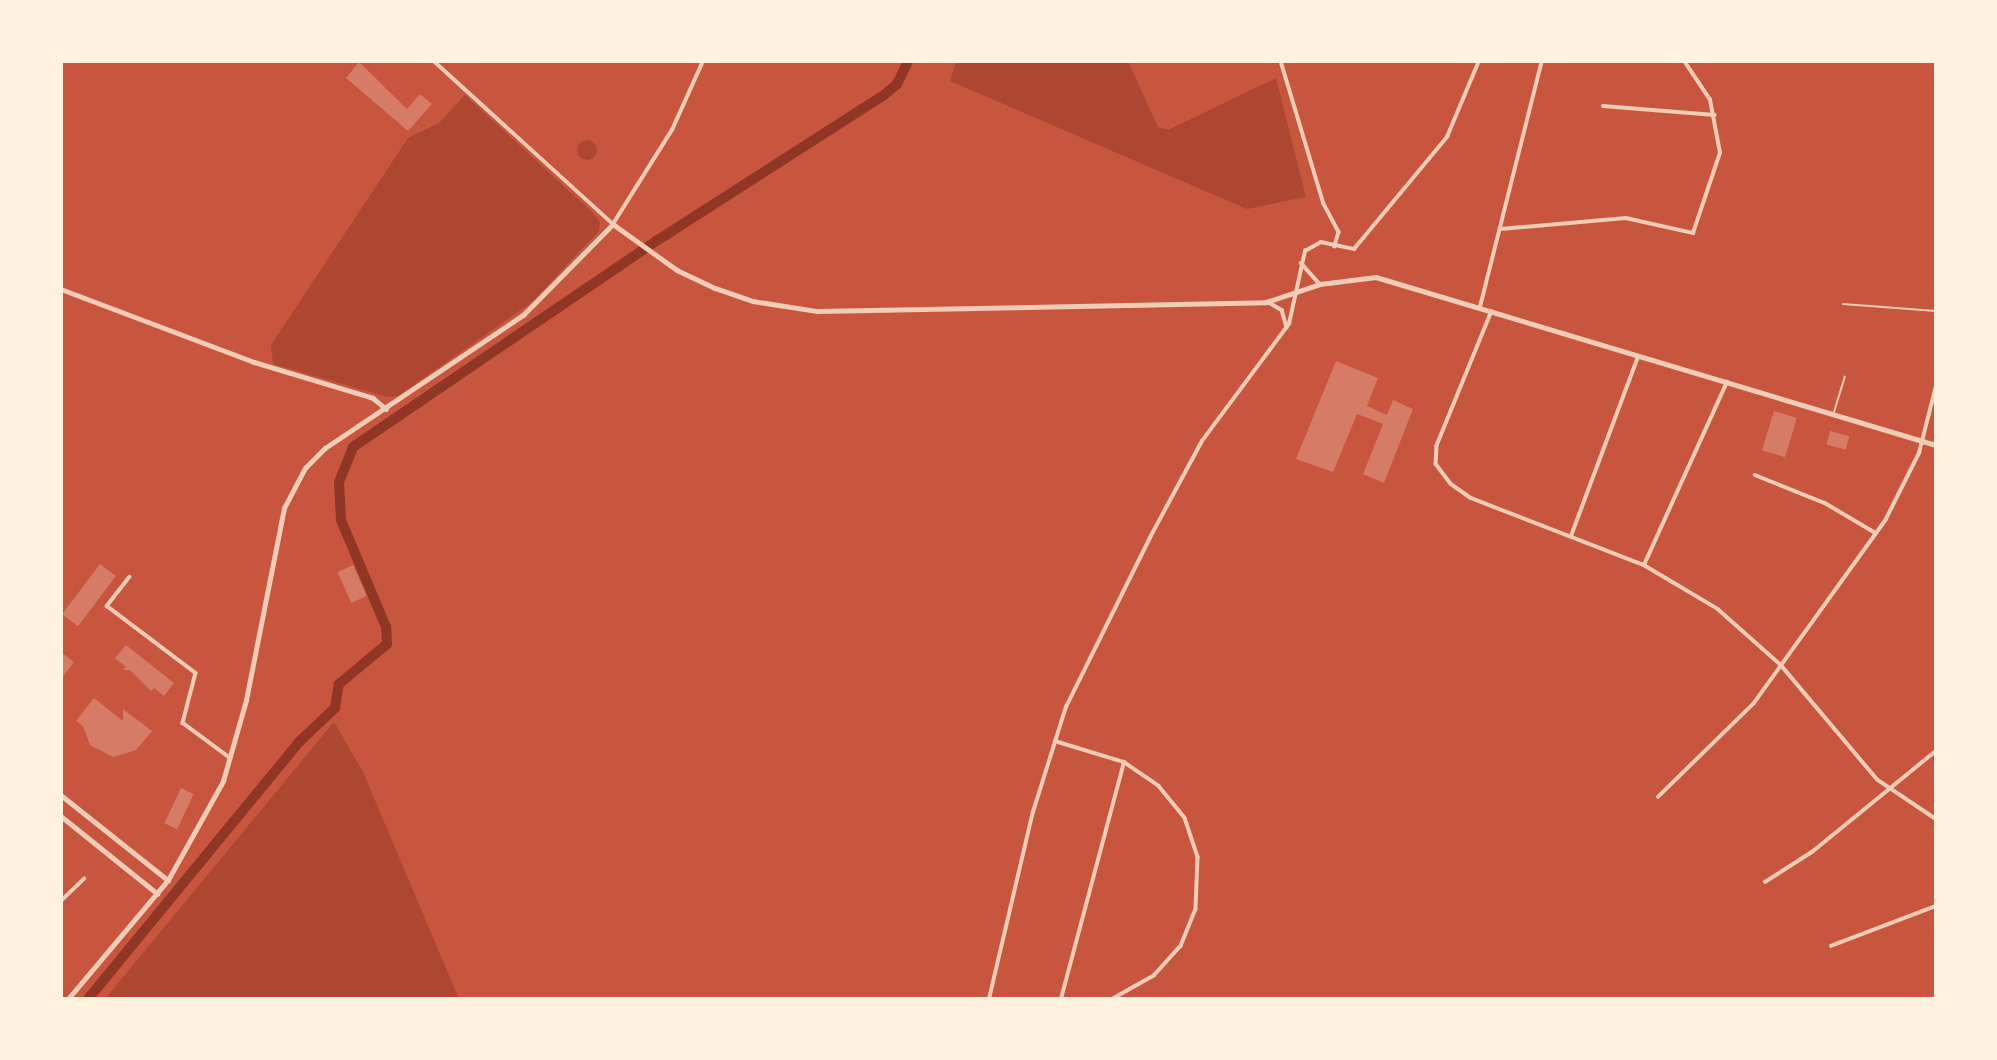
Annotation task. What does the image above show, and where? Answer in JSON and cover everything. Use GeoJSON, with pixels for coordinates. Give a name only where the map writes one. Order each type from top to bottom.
{"type":"FeatureCollection","features":[{"type":"Feature","properties":{"kind":"street"},"geometry":{"type":"LineString","coordinates":[[68,999],[169,880],[211,808],[231,759],[284,508],[294,485],[325,448],[533,307],[613,224],[672,130],[703,61]]}},
{"type":"Feature","properties":{"kind":"street"},"geometry":{"type":"LineString","coordinates":[[1281,61],[1324,204],[1339,232],[1335,246]]}},
{"type":"Feature","properties":{"kind":"street"},"geometry":{"type":"LineString","coordinates":[[989,999],[1066,707],[1153,532],[1202,441],[1287,328],[1300,262],[1313,244],[1335,246],[1348,251],[1357,246],[1447,137],[1479,61]]}},
{"type":"Feature","properties":{"kind":"street"},"geometry":{"type":"LineString","coordinates":[[1480,306],[1501,229],[1505,193],[1542,61]]}},
{"type":"Feature","properties":{"kind":"street"},"geometry":{"type":"LineString","coordinates":[[1501,229],[1626,218],[1693,233],[1720,153],[1715,115],[1702,86],[1684,61]]}},
{"type":"Feature","properties":{"kind":"street"},"geometry":{"type":"LineString","coordinates":[[437,62],[613,224],[655,256],[690,277],[731,294],[817,311],[1266,302],[1320,284],[1366,276],[1397,281],[1638,357],[1936,445]]}},
{"type":"Feature","properties":{"kind":"street"},"geometry":{"type":"LineString","coordinates":[[1602,106],[1715,115]]}},
{"type":"Feature","properties":{"kind":"street"},"geometry":{"type":"LineString","coordinates":[[1300,262],[1320,284]]}},
{"type":"Feature","properties":{"kind":"street"},"geometry":{"type":"LineString","coordinates":[[61,289],[254,362],[373,398],[386,409]]}},
{"type":"Feature","properties":{"kind":"street"},"geometry":{"type":"LineString","coordinates":[[1266,302],[1282,310],[1287,328]]}},
{"type":"Feature","properties":{"kind":"street"},"geometry":{"type":"LineString","coordinates":[[1492,310],[1437,446],[1436,464],[1451,484],[1471,498],[1644,565],[1718,609],[1781,666],[1878,780],[1936,819]]}},
{"type":"Feature","properties":{"kind":"street"},"geometry":{"type":"LineString","coordinates":[[1572,536],[1638,357]]}},
{"type":"Feature","properties":{"kind":"street"},"geometry":{"type":"LineString","coordinates":[[1644,565],[1727,382]]}},
{"type":"Feature","properties":{"kind":"street"},"geometry":{"type":"LineString","coordinates":[[1658,797],[1754,703],[1875,533],[1922,442],[1936,386]]}},
{"type":"Feature","properties":{"kind":"street"},"geometry":{"type":"LineString","coordinates":[[1755,475],[1825,503],[1875,533]]}},
{"type":"Feature","properties":{"kind":"street"},"geometry":{"type":"LineString","coordinates":[[130,577],[107,606],[195,673],[183,723],[231,759]]}},
{"type":"Feature","properties":{"kind":"street"},"geometry":{"type":"LineString","coordinates":[[1055,741],[1124,762],[1140,770],[1175,802],[1194,837],[1200,876],[1192,925],[1181,946],[1154,976],[1113,999]]}},
{"type":"Feature","properties":{"kind":"street"},"geometry":{"type":"LineString","coordinates":[[1765,882],[1892,789],[1936,751]]}},
{"type":"Feature","properties":{"kind":"street"},"geometry":{"type":"LineString","coordinates":[[1061,999],[1124,762]]}},
{"type":"Feature","properties":{"kind":"street"},"geometry":{"type":"LineString","coordinates":[[61,795],[169,880]]}},
{"type":"Feature","properties":{"kind":"street"},"geometry":{"type":"LineString","coordinates":[[62,817],[158,894]]}},
{"type":"Feature","properties":{"kind":"street"},"geometry":{"type":"LineString","coordinates":[[61,901],[84,879]]}},
{"type":"Feature","properties":{"kind":"street"},"geometry":{"type":"LineString","coordinates":[[1831,946],[1936,906]]}},
{"type":"Feature","properties":{"kind":"lane"},"geometry":{"type":"LineString","coordinates":[[1843,304],[1936,311]]}},
{"type":"Feature","properties":{"kind":"lane"},"geometry":{"type":"LineString","coordinates":[[1833,416],[1845,377]]}},
{"type":"Feature","properties":{"kind":"shaded area"},"geometry":{"type":"Polygon","coordinates":[[[956,61],[1128,61],[1158,127],[1168,130],[1276,78],[1306,197],[1247,209],[950,81],[956,61]]]}},
{"type":"Feature","properties":{"kind":"shaded area"},"geometry":{"type":"Polygon","coordinates":[[[465,95],[594,214],[600,222],[599,231],[532,302],[398,396],[388,397],[273,364],[271,345],[408,138],[439,123],[465,95]]]}},
{"type":"Feature","properties":{"kind":"shaded area"},"geometry":{"type":"Polygon","coordinates":[[[587,140],[594,143],[597,150],[594,157],[587,160],[580,157],[577,150],[580,143],[587,140]]]}},
{"type":"Feature","properties":{"kind":"shaded area"},"geometry":{"type":"Polygon","coordinates":[[[334,722],[363,772],[459,999],[105,999],[334,722]]]}},
{"type":"Feature","properties":{"kind":"building"},"geometry":{"type":"Polygon","coordinates":[[[359,62],[407,109],[420,94],[432,104],[408,131],[346,78],[359,62]]]}},
{"type":"Feature","properties":{"kind":"building"},"geometry":{"type":"Polygon","coordinates":[[[1336,361],[1378,378],[1367,406],[1387,415],[1393,400],[1413,409],[1384,483],[1363,474],[1383,424],[1357,414],[1333,472],[1296,459],[1336,361]]]}},
{"type":"Feature","properties":{"kind":"building"},"geometry":{"type":"Polygon","coordinates":[[[1774,411],[1797,418],[1785,457],[1762,450],[1774,411]]]}},
{"type":"Feature","properties":{"kind":"building"},"geometry":{"type":"Polygon","coordinates":[[[1830,431],[1849,436],[1846,450],[1826,445],[1830,431]]]}},
{"type":"Feature","properties":{"kind":"building"},"geometry":{"type":"Polygon","coordinates":[[[100,564],[116,576],[78,626],[62,614],[100,564]]]}},
{"type":"Feature","properties":{"kind":"building"},"geometry":{"type":"Polygon","coordinates":[[[353,565],[367,596],[351,603],[337,572],[353,565]]]}},
{"type":"Feature","properties":{"kind":"building"},"geometry":{"type":"Polygon","coordinates":[[[126,645],[174,683],[164,696],[154,688],[151,691],[130,670],[123,670],[126,667],[115,658],[126,645]]]}},
{"type":"Feature","properties":{"kind":"building"},"geometry":{"type":"Polygon","coordinates":[[[61,652],[74,662],[61,679],[61,652]]]}},
{"type":"Feature","properties":{"kind":"building"},"geometry":{"type":"Polygon","coordinates":[[[94,698],[123,721],[123,709],[152,731],[136,750],[113,757],[90,745],[83,726],[76,721],[94,698]]]}},
{"type":"Feature","properties":{"kind":"building"},"geometry":{"type":"Polygon","coordinates":[[[181,788],[194,794],[177,829],[165,823],[181,788]]]}},
{"type":"Feature","properties":{"kind":"waterway"},"geometry":{"type":"LineString","coordinates":[[88,999],[299,742],[335,708],[339,684],[387,644],[386,627],[341,520],[339,482],[353,447],[658,240],[884,95],[897,84],[908,61]]}}]}
